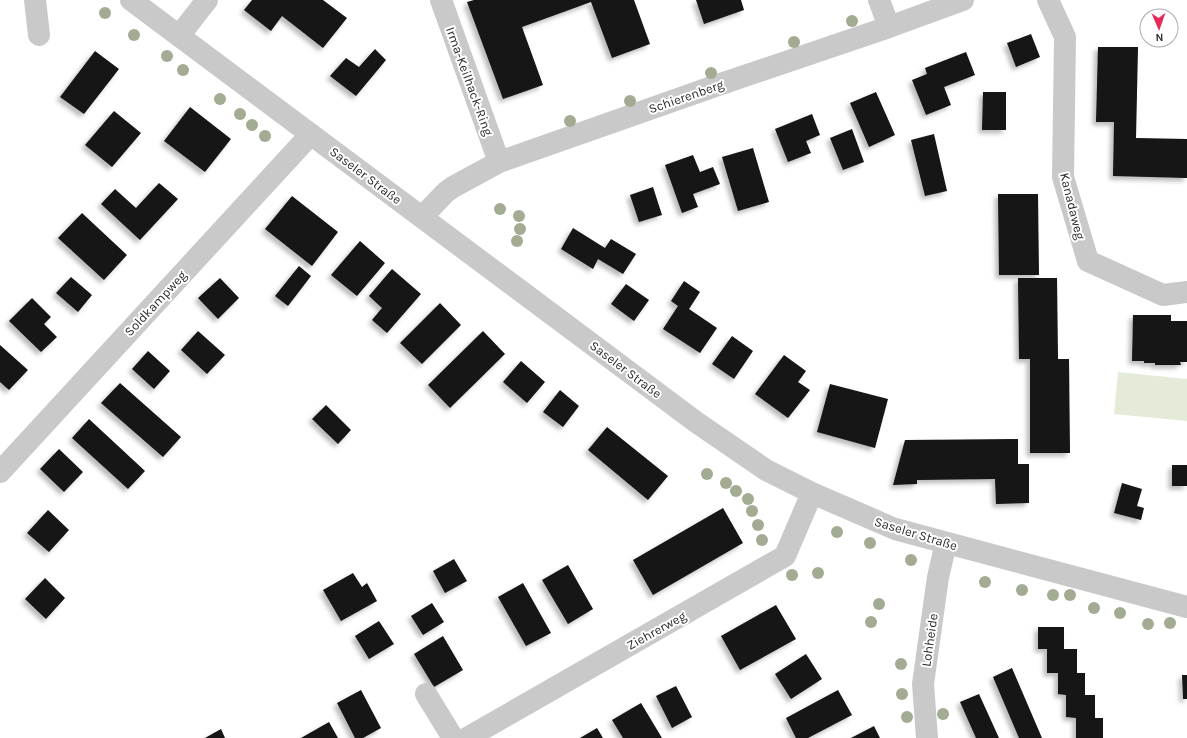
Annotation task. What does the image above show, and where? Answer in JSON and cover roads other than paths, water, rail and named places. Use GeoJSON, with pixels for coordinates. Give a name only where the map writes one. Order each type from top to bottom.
{"type":"FeatureCollection","features":[{"type":"Feature","properties":{"kind":"street"},"geometry":{"type":"LineString","coordinates":[[35,0],[39,35]]}},
{"type":"Feature","properties":{"kind":"street","name":"Saseler Straße"},"geometry":{"type":"LineString","coordinates":[[131,0],[696,422],[766,470],[812,493],[895,529],[1187,607]]}},
{"type":"Feature","properties":{"kind":"street"},"geometry":{"type":"LineString","coordinates":[[179,36],[207,0]]}},
{"type":"Feature","properties":{"kind":"street","name":"Irma-Keilhack-Ring"},"geometry":{"type":"LineString","coordinates":[[441,0],[499,162]]}},
{"type":"Feature","properties":{"kind":"street"},"geometry":{"type":"LineString","coordinates":[[879,0],[889,28]]}},
{"type":"Feature","properties":{"kind":"street","name":"Schierenberg"},"geometry":{"type":"LineString","coordinates":[[422,217],[446,192],[499,162],[715,86],[889,28],[963,0]]}},
{"type":"Feature","properties":{"kind":"street","name":"Kanadaweg"},"geometry":{"type":"LineString","coordinates":[[1048,0],[1065,37],[1063,177],[1088,261],[1163,295],[1187,292]]}},
{"type":"Feature","properties":{"kind":"street","name":"Soldkampweg"},"geometry":{"type":"LineString","coordinates":[[0,472],[310,134]]}},
{"type":"Feature","properties":{"kind":"street","name":"Ziehrerweg"},"geometry":{"type":"LineString","coordinates":[[467,738],[785,556],[812,493]]}},
{"type":"Feature","properties":{"kind":"street","name":"Lohheide"},"geometry":{"type":"LineString","coordinates":[[927,738],[923,684],[938,577],[946,543]]}},
{"type":"Feature","properties":{"kind":"street"},"geometry":{"type":"LineString","coordinates":[[426,694],[453,738]]}}]}
